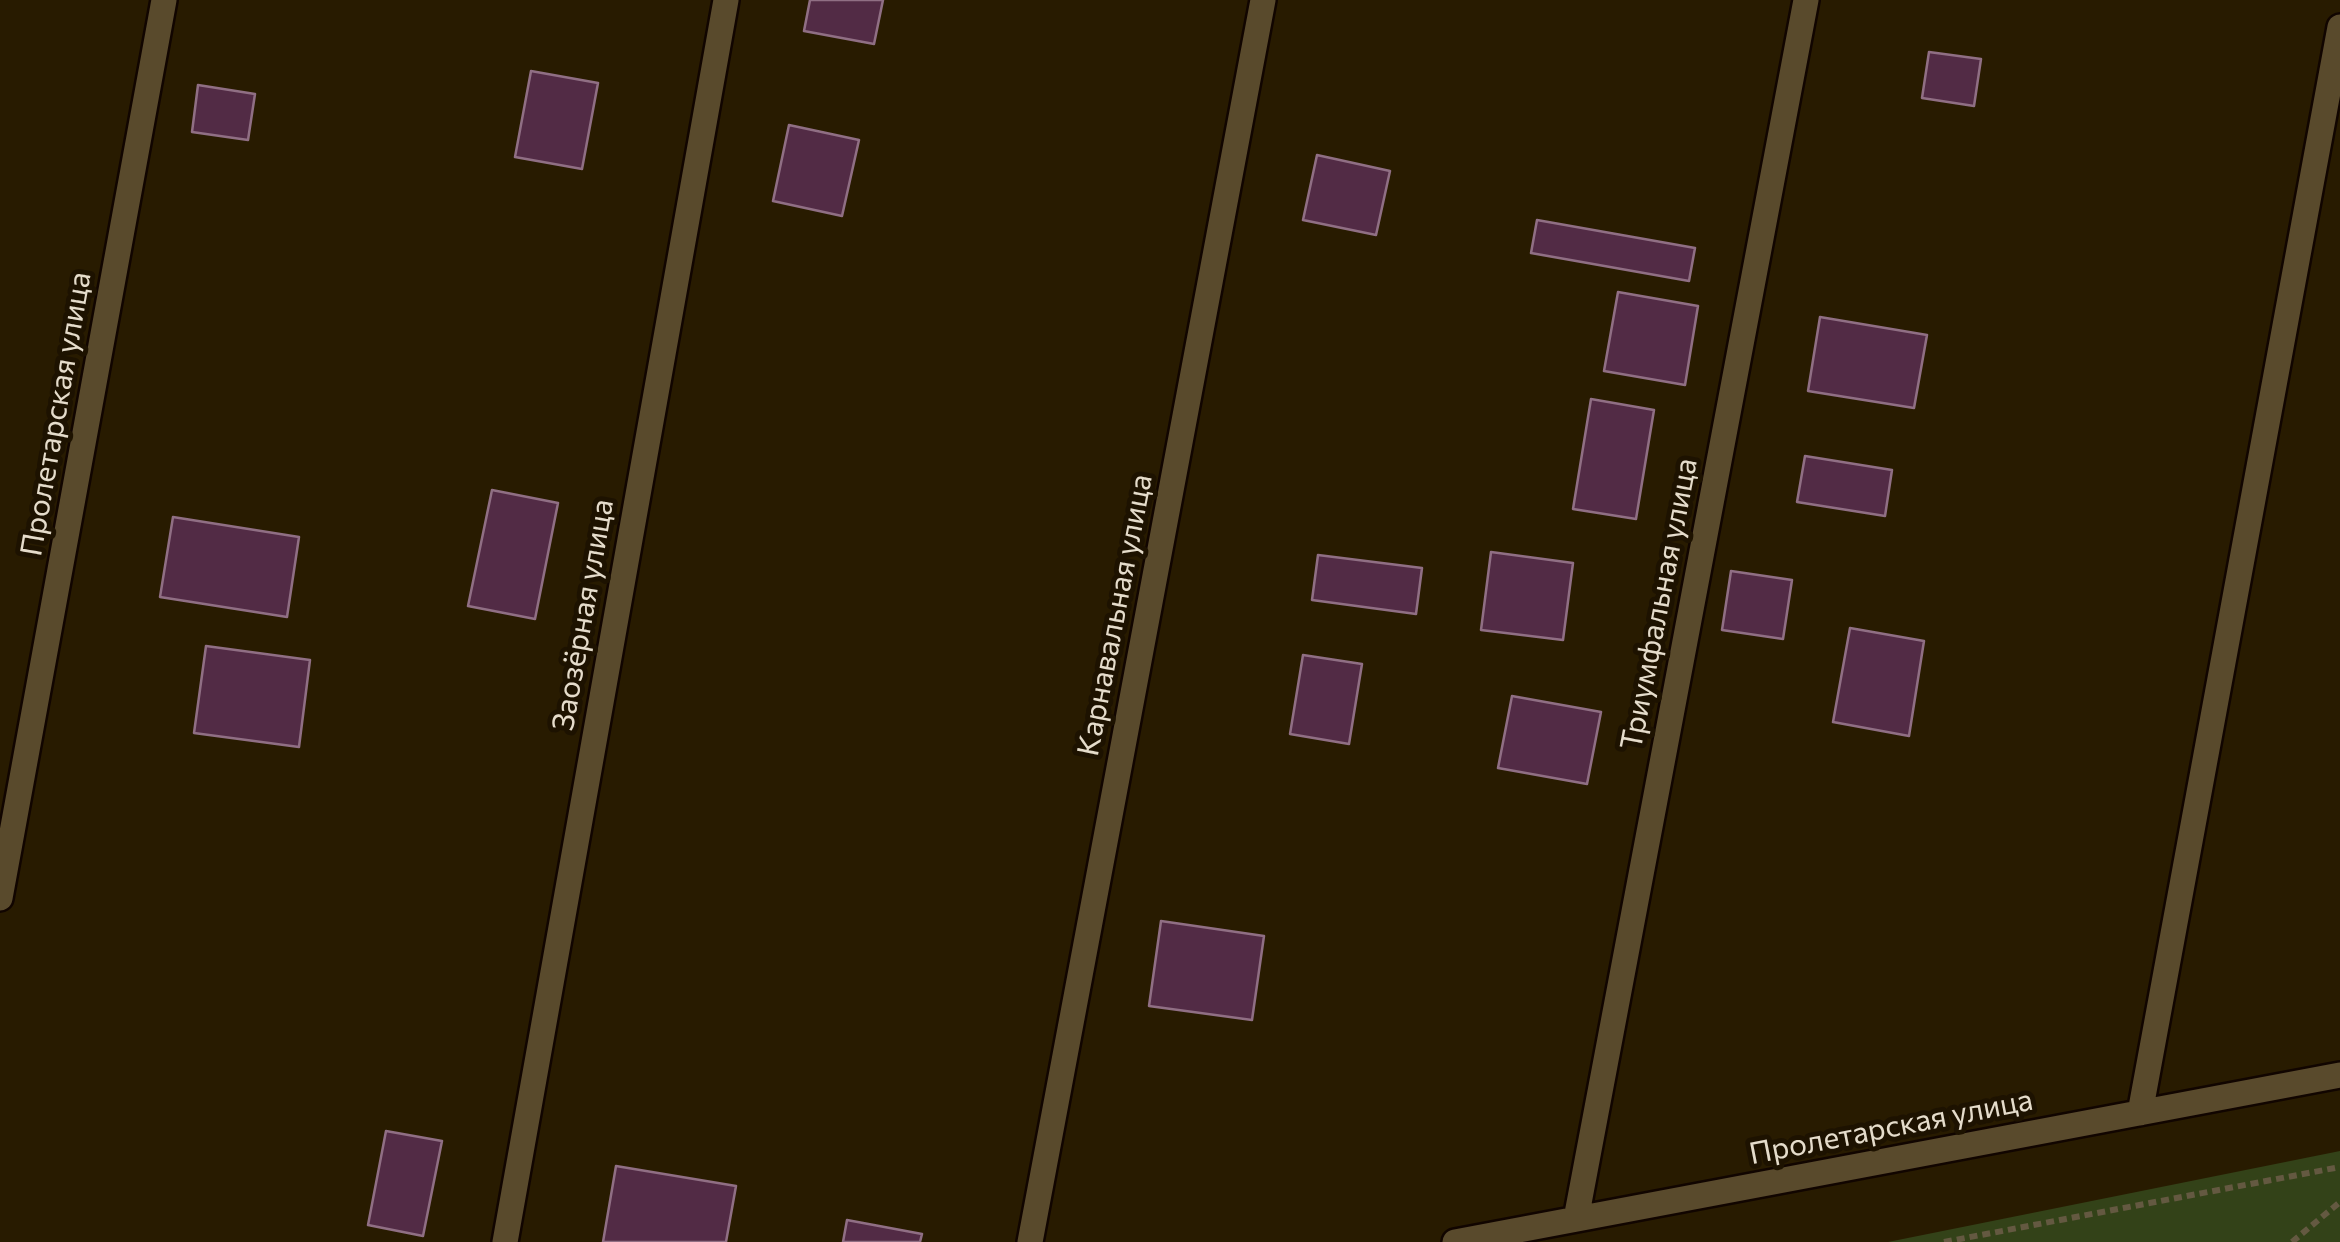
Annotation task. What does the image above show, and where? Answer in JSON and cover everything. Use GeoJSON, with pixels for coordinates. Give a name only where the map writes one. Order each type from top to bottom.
{"type":"FeatureCollection","features":[{"type":"Feature","properties":{"kind":"street","name":"Пролетарская улица"},"geometry":{"type":"LineString","coordinates":[[0,898],[164,0]]}},
{"type":"Feature","properties":{"kind":"street","name":"Заозёрная улица"},"geometry":{"type":"LineString","coordinates":[[505,1242],[726,0]]}},
{"type":"Feature","properties":{"kind":"street","name":"Карнавальная улица"},"geometry":{"type":"LineString","coordinates":[[1030,1242],[1263,0]]}},
{"type":"Feature","properties":{"kind":"street","name":"Триумфальная улица"},"geometry":{"type":"LineString","coordinates":[[1576,1219],[1806,0]]}},
{"type":"Feature","properties":{"kind":"street"},"geometry":{"type":"LineString","coordinates":[[2140,1113],[2340,27]]}},
{"type":"Feature","properties":{"kind":"street","name":"Пролетарская улица"},"geometry":{"type":"LineString","coordinates":[[1455,1242],[2340,1076]]}},
{"type":"Feature","properties":{"kind":"path"},"geometry":{"type":"LineString","coordinates":[[1944,1242],[2340,1167]]}},
{"type":"Feature","properties":{"kind":"path"},"geometry":{"type":"LineString","coordinates":[[2292,1242],[2340,1202]]}},
{"type":"Feature","properties":{"kind":"green space"},"geometry":{"type":"Polygon","coordinates":[[[2340,1151],[2340,1242],[1888,1242],[2340,1151]]]}},
{"type":"Feature","properties":{"kind":"building"},"geometry":{"type":"Polygon","coordinates":[[[810,0],[883,0],[874,44],[804,31],[810,0]]]}},
{"type":"Feature","properties":{"kind":"building"},"geometry":{"type":"Polygon","coordinates":[[[1929,52],[1981,59],[1974,106],[1922,98],[1929,52]]]}},
{"type":"Feature","properties":{"kind":"building"},"geometry":{"type":"Polygon","coordinates":[[[531,71],[598,83],[582,169],[515,157],[531,71]]]}},
{"type":"Feature","properties":{"kind":"building"},"geometry":{"type":"Polygon","coordinates":[[[198,85],[255,94],[248,140],[192,132],[198,85]]]}},
{"type":"Feature","properties":{"kind":"building"},"geometry":{"type":"Polygon","coordinates":[[[789,125],[859,140],[842,216],[773,201],[789,125]]]}},
{"type":"Feature","properties":{"kind":"building"},"geometry":{"type":"Polygon","coordinates":[[[1317,155],[1390,171],[1376,235],[1303,220],[1317,155]]]}},
{"type":"Feature","properties":{"kind":"building"},"geometry":{"type":"Polygon","coordinates":[[[1537,220],[1695,248],[1689,281],[1531,253],[1537,220]]]}},
{"type":"Feature","properties":{"kind":"building"},"geometry":{"type":"Polygon","coordinates":[[[1618,292],[1698,306],[1685,385],[1604,371],[1618,292]]]}},
{"type":"Feature","properties":{"kind":"building"},"geometry":{"type":"Polygon","coordinates":[[[1820,317],[1927,335],[1914,408],[1808,391],[1820,317]]]}},
{"type":"Feature","properties":{"kind":"building"},"geometry":{"type":"Polygon","coordinates":[[[1591,399],[1654,410],[1636,519],[1573,509],[1591,399]]]}},
{"type":"Feature","properties":{"kind":"building"},"geometry":{"type":"Polygon","coordinates":[[[1805,456],[1892,470],[1885,516],[1797,502],[1805,456]]]}},
{"type":"Feature","properties":{"kind":"building"},"geometry":{"type":"Polygon","coordinates":[[[492,490],[558,503],[535,619],[468,606],[492,490]]]}},
{"type":"Feature","properties":{"kind":"building"},"geometry":{"type":"Polygon","coordinates":[[[173,517],[299,537],[287,617],[160,597],[173,517]]]}},
{"type":"Feature","properties":{"kind":"building"},"geometry":{"type":"Polygon","coordinates":[[[1491,552],[1573,563],[1563,640],[1481,630],[1491,552]]]}},
{"type":"Feature","properties":{"kind":"building"},"geometry":{"type":"Polygon","coordinates":[[[1318,555],[1422,568],[1416,614],[1312,600],[1318,555]]]}},
{"type":"Feature","properties":{"kind":"building"},"geometry":{"type":"Polygon","coordinates":[[[1731,571],[1792,580],[1783,639],[1722,630],[1731,571]]]}},
{"type":"Feature","properties":{"kind":"building"},"geometry":{"type":"Polygon","coordinates":[[[1850,628],[1924,641],[1909,736],[1833,722],[1850,628]]]}},
{"type":"Feature","properties":{"kind":"building"},"geometry":{"type":"Polygon","coordinates":[[[206,646],[310,660],[299,747],[194,733],[206,646]]]}},
{"type":"Feature","properties":{"kind":"building"},"geometry":{"type":"Polygon","coordinates":[[[1303,655],[1362,664],[1349,744],[1290,734],[1303,655]]]}},
{"type":"Feature","properties":{"kind":"building"},"geometry":{"type":"Polygon","coordinates":[[[1512,696],[1601,712],[1587,784],[1498,768],[1512,696]]]}},
{"type":"Feature","properties":{"kind":"building"},"geometry":{"type":"Polygon","coordinates":[[[1161,921],[1264,936],[1252,1020],[1149,1006],[1161,921]]]}},
{"type":"Feature","properties":{"kind":"building"},"geometry":{"type":"Polygon","coordinates":[[[386,1131],[442,1141],[423,1236],[368,1225],[386,1131]]]}},
{"type":"Feature","properties":{"kind":"building"},"geometry":{"type":"Polygon","coordinates":[[[616,1166],[736,1186],[726,1242],[603,1242],[616,1166]]]}},
{"type":"Feature","properties":{"kind":"building"},"geometry":{"type":"Polygon","coordinates":[[[847,1220],[922,1234],[920,1242],[843,1242],[847,1220]]]}}]}
